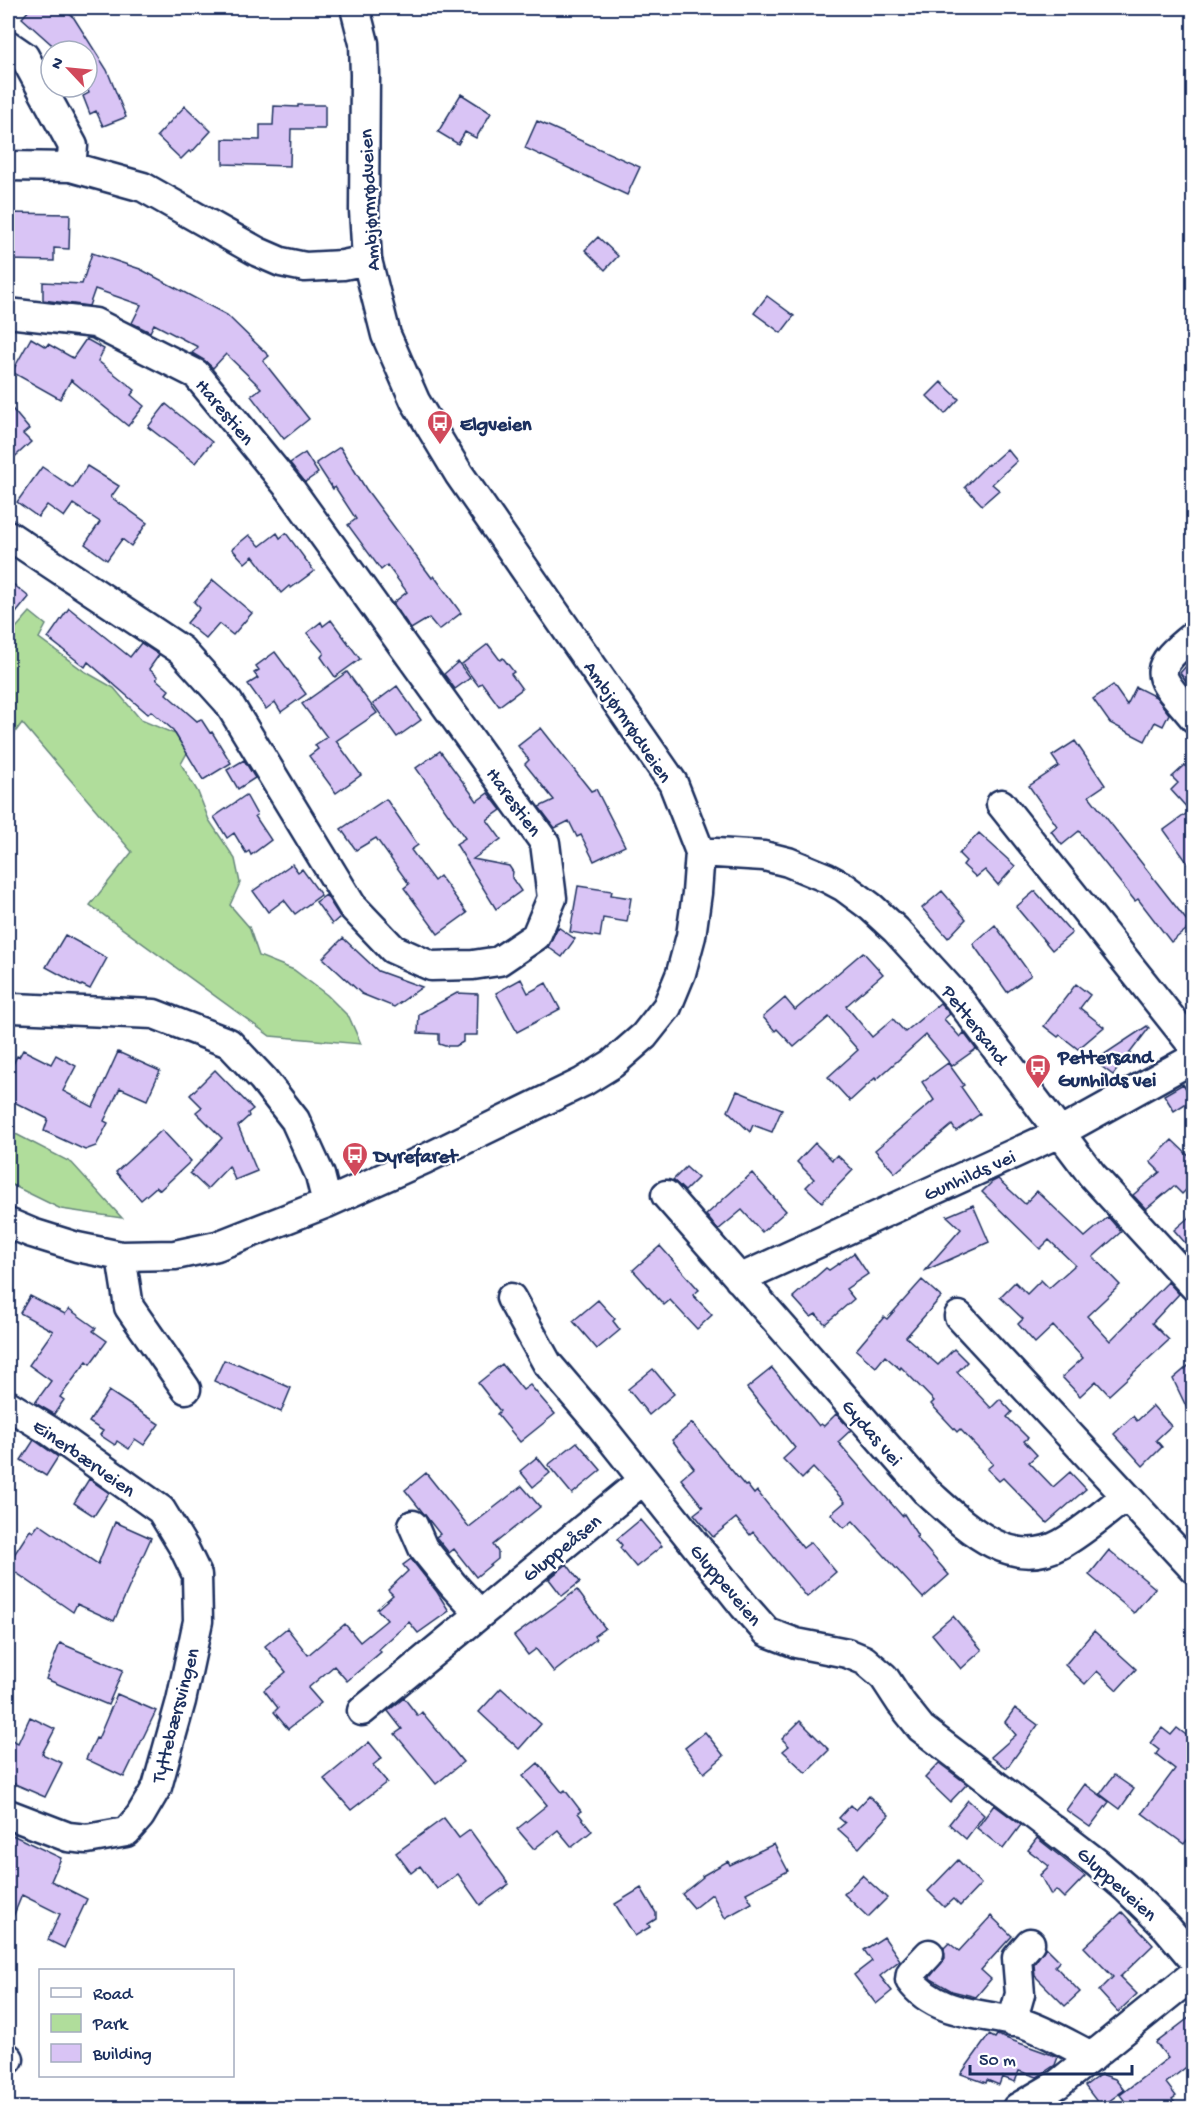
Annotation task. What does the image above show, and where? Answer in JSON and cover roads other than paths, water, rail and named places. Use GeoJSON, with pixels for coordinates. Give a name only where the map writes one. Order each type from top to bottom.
{"type":"FeatureCollection","features":[{"type":"Feature","properties":{"kind":"street","name":"Ambjørnrødveien"},"geometry":{"type":"LineString","coordinates":[[8,1223],[77,1247],[121,1256],[175,1255],[217,1246],[327,1203],[515,1117],[583,1082],[612,1064],[644,1036],[666,1007],[681,974],[694,915],[699,852],[673,783],[459,474],[415,401],[386,335],[367,260],[364,210],[364,54],[355,8]]}},
{"type":"Feature","properties":{"kind":"street"},"geometry":{"type":"LineString","coordinates":[[8,45],[24,56],[73,146],[71,167]]}},
{"type":"Feature","properties":{"kind":"street"},"geometry":{"type":"LineString","coordinates":[[8,166],[71,167],[143,187],[258,252],[281,262],[305,267],[343,265],[367,260]]}},
{"type":"Feature","properties":{"kind":"street","name":"Harestien"},"geometry":{"type":"LineString","coordinates":[[8,313],[95,323],[196,374],[291,490],[545,843],[552,898],[536,936],[499,961],[473,965],[432,966],[393,949],[352,906],[228,702],[181,650],[8,535]]}},
{"type":"Feature","properties":{"kind":"street"},"geometry":{"type":"LineString","coordinates":[[1194,635],[1167,659],[1161,674],[1167,687],[1194,718]]}},
{"type":"Feature","properties":{"kind":"street"},"geometry":{"type":"LineString","coordinates":[[1001,804],[1194,1047]]}},
{"type":"Feature","properties":{"kind":"street","name":"Pettersand"},"geometry":{"type":"LineString","coordinates":[[699,852],[764,856],[788,862],[844,887],[871,907],[896,930],[958,998],[1092,1175],[1194,1286]]}},
{"type":"Feature","properties":{"kind":"street"},"geometry":{"type":"LineString","coordinates":[[8,1005],[13,1008],[154,1014],[229,1043],[263,1079],[296,1120],[320,1175],[327,1203]]}},
{"type":"Feature","properties":{"kind":"street","name":"Gunhilds vei"},"geometry":{"type":"LineString","coordinates":[[739,1279],[1059,1133],[1194,1058]]}},
{"type":"Feature","properties":{"kind":"street","name":"Gydas vei"},"geometry":{"type":"LineString","coordinates":[[666,1195],[926,1491],[972,1532],[1002,1548],[1018,1552],[1045,1551],[1078,1534],[1125,1497]]}},
{"type":"Feature","properties":{"kind":"street"},"geometry":{"type":"LineString","coordinates":[[121,1256],[129,1306],[186,1389]]}},
{"type":"Feature","properties":{"kind":"street","name":"Gluppeveien"},"geometry":{"type":"LineString","coordinates":[[510,1298],[547,1363],[767,1632],[796,1644],[847,1653],[864,1659],[884,1677],[921,1728],[1097,1863],[1167,1928],[1194,1960]]}},
{"type":"Feature","properties":{"kind":"street"},"geometry":{"type":"LineString","coordinates":[[959,1316],[1194,1569]]}},
{"type":"Feature","properties":{"kind":"street","name":"Einerbærveien"},"geometry":{"type":"LineString","coordinates":[[8,1405],[50,1431],[161,1510]]}},
{"type":"Feature","properties":{"kind":"street","name":"Gluppeåsen"},"geometry":{"type":"LineString","coordinates":[[362,1711],[643,1480]]}},
{"type":"Feature","properties":{"kind":"street","name":"Tyttebærsvingen"},"geometry":{"type":"LineString","coordinates":[[8,1814],[68,1837],[87,1839],[126,1832],[140,1816],[158,1786],[181,1701],[198,1621],[197,1575],[161,1510]]}},
{"type":"Feature","properties":{"kind":"street"},"geometry":{"type":"LineString","coordinates":[[413,1525],[423,1548],[453,1585],[480,1613]]}},
{"type":"Feature","properties":{"kind":"street"},"geometry":{"type":"LineString","coordinates":[[1012,2022],[1020,1994],[1017,1958],[1030,1942]]}},
{"type":"Feature","properties":{"kind":"street"},"geometry":{"type":"LineString","coordinates":[[929,1954],[911,1973],[910,1980],[914,1987],[951,2009],[975,2016],[1022,2023],[1093,2057]]}},
{"type":"Feature","properties":{"kind":"street"},"geometry":{"type":"LineString","coordinates":[[1017,2109],[1058,2084],[1194,1974]]}},
{"type":"Feature","properties":{"kind":"place","name":"Elgveien"},"geometry":{"type":"Point","coordinates":[440,446]}},
{"type":"Feature","properties":{"kind":"place","name":"Pettersand Gunhilds vei"},"geometry":{"type":"Point","coordinates":[1038,1090]}},
{"type":"Feature","properties":{"kind":"place","name":"Dyrefaret"},"geometry":{"type":"Point","coordinates":[355,1178]}}]}
